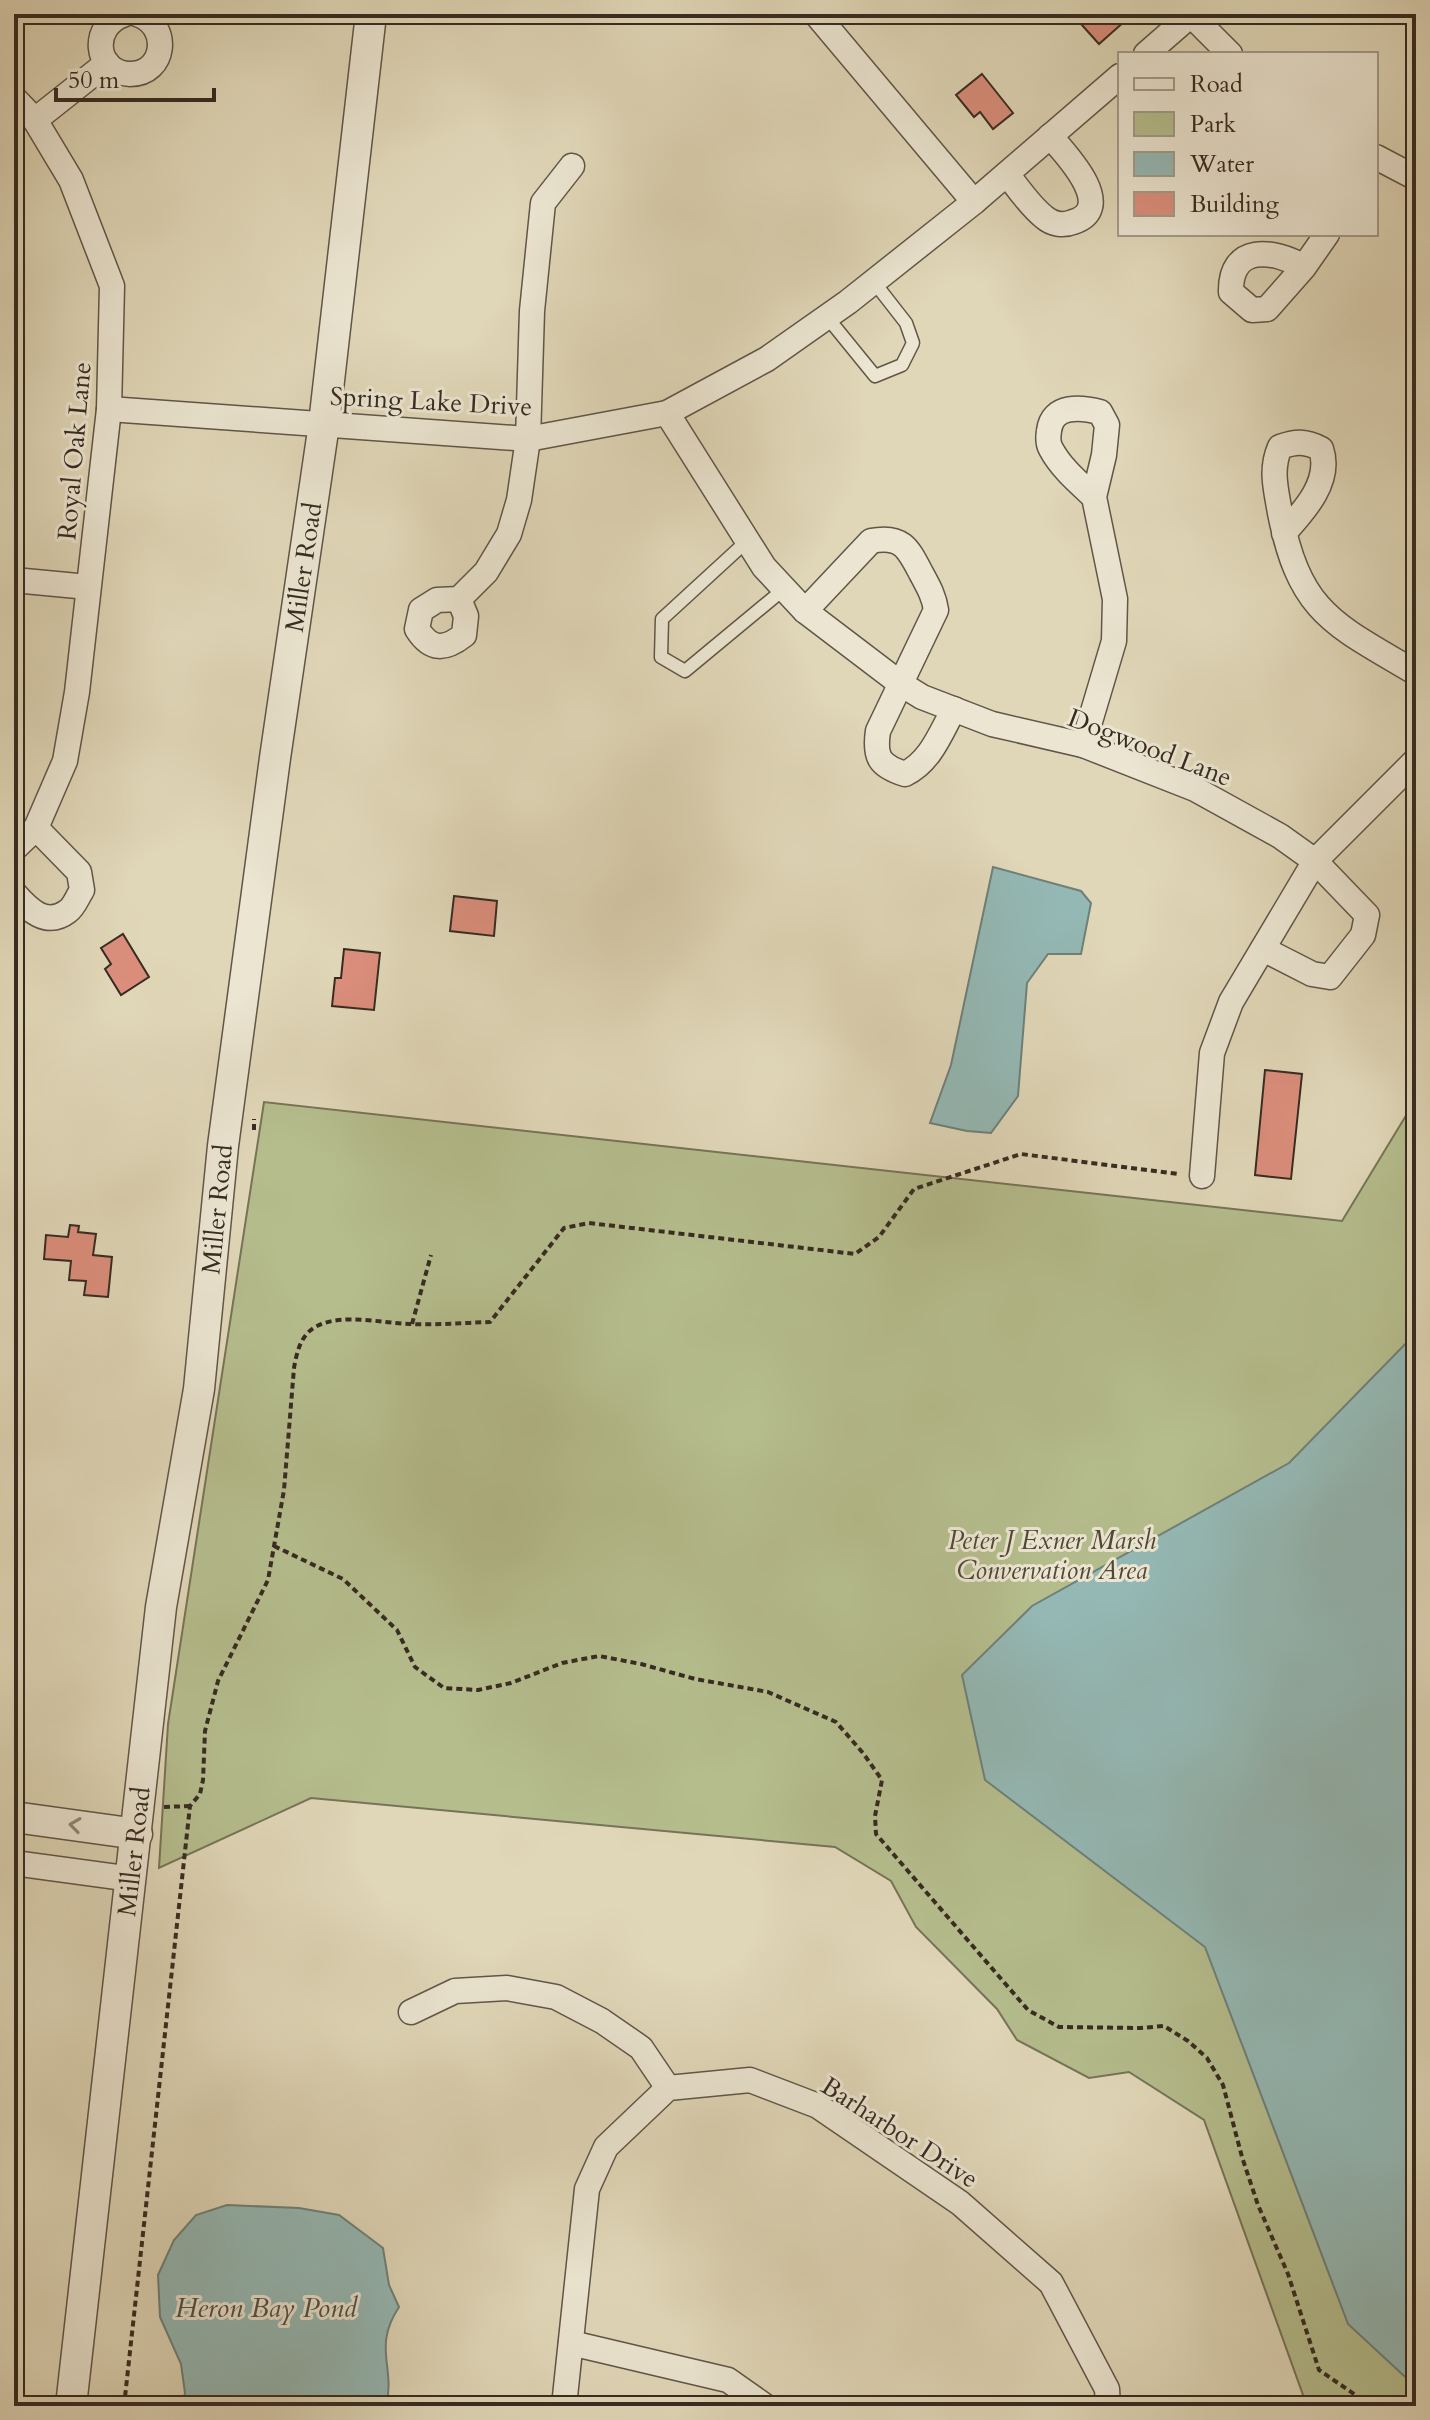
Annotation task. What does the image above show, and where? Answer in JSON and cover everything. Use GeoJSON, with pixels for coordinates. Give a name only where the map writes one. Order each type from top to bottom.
{"type":"FeatureCollection","features":[{"type":"Feature","properties":{"kind":"street"},"geometry":{"type":"LineString","coordinates":[[125,14],[111,20],[100,40],[101,52],[107,63],[127,74],[139,73],[150,67],[161,46],[154,24],[137,14]]}},
{"type":"Feature","properties":{"kind":"street","name":"Miller Road"},"geometry":{"type":"LineString","coordinates":[[71,2406],[161,1607],[199,1389],[221,1161],[324,424],[371,14]]}},
{"type":"Feature","properties":{"kind":"street"},"geometry":{"type":"LineString","coordinates":[[816,14],[974,202]]}},
{"type":"Feature","properties":{"kind":"street"},"geometry":{"type":"LineString","coordinates":[[1148,52],[1191,14],[1228,52]]}},
{"type":"Feature","properties":{"kind":"street"},"geometry":{"type":"LineString","coordinates":[[35,120],[107,63]]}},
{"type":"Feature","properties":{"kind":"street","name":"Spring Lake Drive"},"geometry":{"type":"LineString","coordinates":[[109,409],[528,439],[667,413],[767,359],[827,317],[974,202],[1118,78]]}},
{"type":"Feature","properties":{"kind":"street","name":"Royal Oak Lane"},"geometry":{"type":"LineString","coordinates":[[14,98],[35,120],[71,180],[112,286],[109,409],[77,692],[65,761],[36,828],[14,849]]}},
{"type":"Feature","properties":{"kind":"street"},"geometry":{"type":"LineString","coordinates":[[1007,174],[1043,217],[1055,224],[1079,220],[1088,211],[1090,194],[1084,178],[1050,136]]}},
{"type":"Feature","properties":{"kind":"street"},"geometry":{"type":"LineString","coordinates":[[1378,159],[1416,178]]}},
{"type":"Feature","properties":{"kind":"street"},"geometry":{"type":"LineString","coordinates":[[459,599],[486,572],[509,534],[519,500],[528,439],[532,311],[543,203],[572,166]]}},
{"type":"Feature","properties":{"kind":"street"},"geometry":{"type":"LineString","coordinates":[[1304,267],[1326,236]]}},
{"type":"Feature","properties":{"kind":"street","name":"Dogwood Lane"},"geometry":{"type":"LineString","coordinates":[[667,413],[764,567],[805,611],[901,684],[922,697],[992,724],[1083,745],[1195,789],[1280,836],[1315,861],[1367,915],[1363,935],[1330,977],[1312,974],[1263,949]]}},
{"type":"Feature","properties":{"kind":"street"},"geometry":{"type":"LineString","coordinates":[[1083,745],[1114,641],[1115,599],[1094,497]]}},
{"type":"Feature","properties":{"kind":"street"},"geometry":{"type":"LineString","coordinates":[[1284,533],[1293,564],[1312,601],[1334,624],[1416,673]]}},
{"type":"Feature","properties":{"kind":"street"},"geometry":{"type":"LineString","coordinates":[[805,611],[871,541],[885,538],[908,548],[934,597],[936,610],[878,731],[876,746],[880,761],[888,768],[905,774],[918,768],[927,758],[954,709]]}},
{"type":"Feature","properties":{"kind":"street"},"geometry":{"type":"LineString","coordinates":[[14,580],[88,587]]}},
{"type":"Feature","properties":{"kind":"street"},"geometry":{"type":"LineString","coordinates":[[1202,1176],[1212,1053],[1231,1002],[1315,861],[1416,760]]}},
{"type":"Feature","properties":{"kind":"street"},"geometry":{"type":"LineString","coordinates":[[14,893],[32,913],[48,919],[68,911],[82,890],[79,872],[36,828]]}},
{"type":"Feature","properties":{"kind":"street"},"geometry":{"type":"LineString","coordinates":[[14,1817],[137,1834]]}},
{"type":"Feature","properties":{"kind":"street"},"geometry":{"type":"LineString","coordinates":[[14,1863],[132,1879]]}},
{"type":"Feature","properties":{"kind":"street"},"geometry":{"type":"LineString","coordinates":[[411,2012],[455,1991],[507,1988],[556,1997],[602,2021],[641,2048],[668,2088],[606,2147],[587,2189],[564,2406]]}},
{"type":"Feature","properties":{"kind":"street","name":"Barharbor Drive"},"geometry":{"type":"LineString","coordinates":[[668,2088],[750,2080],[818,2106],[960,2203],[1051,2283],[1107,2389],[1108,2406]]}},
{"type":"Feature","properties":{"kind":"street"},"geometry":{"type":"LineString","coordinates":[[571,2343],[728,2380],[765,2406]]}},
{"type":"Feature","properties":{"kind":"lane"},"geometry":{"type":"LineString","coordinates":[[827,317],[875,376],[902,365],[913,343],[906,323],[874,282]]}},
{"type":"Feature","properties":{"kind":"lane"},"geometry":{"type":"LineString","coordinates":[[747,541],[662,619],[661,657],[685,671],[784,589]]}},
{"type":"Feature","properties":{"kind":"path"},"geometry":{"type":"LineString","coordinates":[[124,2406],[190,1806],[200,1794],[203,1780],[205,1731],[214,1693],[268,1580],[284,1490],[298,1348],[314,1327],[343,1320],[412,1324],[490,1322],[564,1228],[577,1225],[589,1223],[855,1254],[879,1237],[914,1189],[1021,1154],[1202,1176]]}},
{"type":"Feature","properties":{"kind":"path"},"geometry":{"type":"LineString","coordinates":[[412,1324],[431,1255]]}},
{"type":"Feature","properties":{"kind":"path"},"geometry":{"type":"LineString","coordinates":[[274,1546],[343,1579],[397,1630],[415,1667],[444,1688],[478,1690],[511,1683],[562,1663],[599,1656],[695,1679],[768,1692],[836,1722],[882,1780],[875,1816],[876,1834],[1028,2010],[1059,2027],[1164,2026],[1207,2058],[1223,2085],[1258,2205],[1288,2274],[1319,2370],[1367,2406]]}},
{"type":"Feature","properties":{"kind":"green space","name":"Peter J Exner Marsh Convervation Area"},"geometry":{"type":"Polygon","coordinates":[[[1416,1099],[1416,2406],[1307,2406],[1204,2120],[1129,2072],[1089,2078],[1017,2040],[997,2009],[916,1927],[891,1881],[835,1847],[311,1798],[159,1868],[168,1724],[264,1102],[1342,1221],[1416,1099]]]}},
{"type":"Feature","properties":{"kind":"water"},"geometry":{"type":"Polygon","coordinates":[[[993,867],[1081,891],[1091,903],[1081,954],[1048,954],[1027,983],[1018,1096],[991,1133],[930,1123],[951,1065],[993,867]]]}},
{"type":"Feature","properties":{"kind":"water"},"geometry":{"type":"Polygon","coordinates":[[[1416,1333],[1416,2387],[1348,2324],[1205,1947],[985,1780],[962,1675],[1032,1606],[1289,1463],[1416,1333]]]}},
{"type":"Feature","properties":{"kind":"water","name":"Heron Bay Pond"},"geometry":{"type":"Polygon","coordinates":[[[227,2205],[299,2208],[339,2215],[383,2248],[389,2285],[399,2307],[387,2334],[386,2406],[182,2406],[185,2393],[181,2364],[160,2317],[158,2275],[174,2240],[196,2215],[227,2205]]]}},
{"type":"Feature","properties":{"kind":"building"},"geometry":{"type":"Polygon","coordinates":[[[1072,14],[1119,14],[1125,21],[1099,44],[1072,14]]]}},
{"type":"Feature","properties":{"kind":"building"},"geometry":{"type":"Polygon","coordinates":[[[982,74],[1013,113],[993,129],[980,112],[974,117],[956,95],[982,74]]]}},
{"type":"Feature","properties":{"kind":"building"},"geometry":{"type":"Polygon","coordinates":[[[454,896],[497,901],[494,936],[450,931],[454,896]]]}},
{"type":"Feature","properties":{"kind":"building"},"geometry":{"type":"Polygon","coordinates":[[[123,934],[149,977],[121,995],[105,969],[111,964],[101,948],[123,934]]]}},
{"type":"Feature","properties":{"kind":"building"},"geometry":{"type":"Polygon","coordinates":[[[344,949],[380,953],[374,1010],[332,1006],[335,978],[341,978],[344,949]]]}},
{"type":"Feature","properties":{"kind":"building"},"geometry":{"type":"Polygon","coordinates":[[[1265,1070],[1302,1074],[1291,1179],[1255,1175],[1265,1070]]]}},
{"type":"Feature","properties":{"kind":"building"},"geometry":{"type":"Polygon","coordinates":[[[70,1225],[79,1226],[78,1232],[96,1234],[93,1255],[112,1257],[108,1297],[84,1295],[86,1281],[69,1280],[71,1261],[44,1259],[46,1235],[68,1237],[70,1225]]]}}]}
